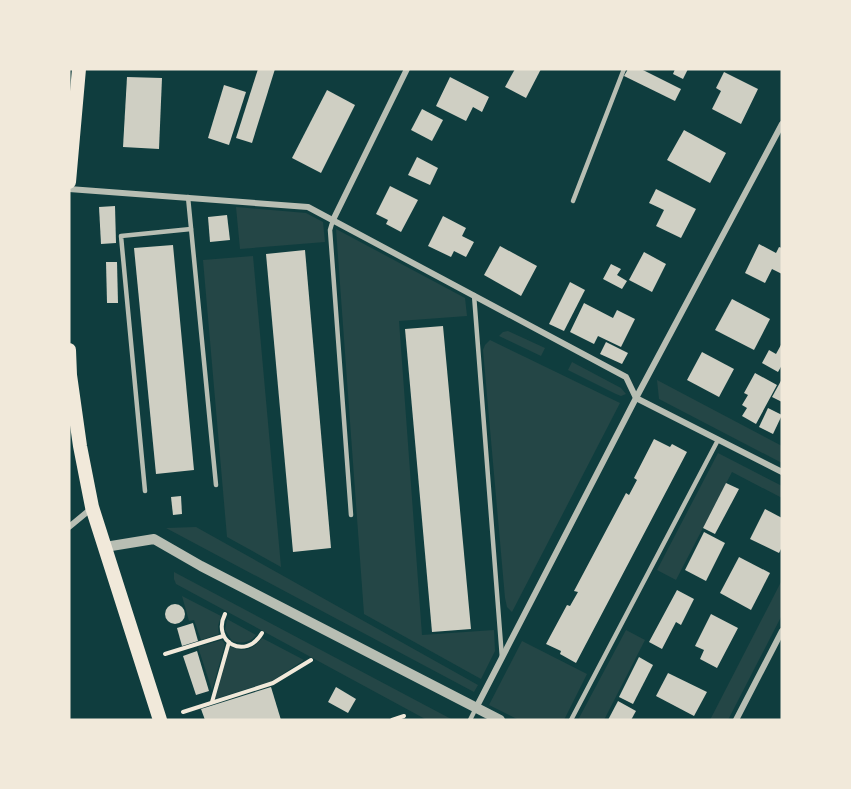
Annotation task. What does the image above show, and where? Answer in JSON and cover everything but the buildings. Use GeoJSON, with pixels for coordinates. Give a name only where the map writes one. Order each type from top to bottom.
{"type":"FeatureCollection","features":[{"type":"Feature","properties":{"kind":"main road"},"geometry":{"type":"LineString","coordinates":[[69,182],[79,69]]}},
{"type":"Feature","properties":{"kind":"main road"},"geometry":{"type":"LineString","coordinates":[[69,350],[75,448],[160,720]]}},
{"type":"Feature","properties":{"kind":"street"},"geometry":{"type":"LineString","coordinates":[[333,220],[407,69]]}},
{"type":"Feature","properties":{"kind":"street"},"geometry":{"type":"LineString","coordinates":[[476,708],[636,398],[782,124]]}},
{"type":"Feature","properties":{"kind":"street"},"geometry":{"type":"LineString","coordinates":[[69,189],[308,207],[626,377],[636,398],[782,472]]}},
{"type":"Feature","properties":{"kind":"street"},"geometry":{"type":"LineString","coordinates":[[69,527],[93,507]]}},
{"type":"Feature","properties":{"kind":"street"},"geometry":{"type":"LineString","coordinates":[[105,547],[154,539],[201,566],[500,720]]}},
{"type":"Feature","properties":{"kind":"street"},"geometry":{"type":"LineString","coordinates":[[736,720],[782,631]]}},
{"type":"Feature","properties":{"kind":"lane"},"geometry":{"type":"LineString","coordinates":[[573,201],[624,69]]}},
{"type":"Feature","properties":{"kind":"lane"},"geometry":{"type":"LineString","coordinates":[[189,197],[216,485]]}},
{"type":"Feature","properties":{"kind":"lane"},"geometry":{"type":"LineString","coordinates":[[333,220],[330,230],[351,514]]}},
{"type":"Feature","properties":{"kind":"lane"},"geometry":{"type":"LineString","coordinates":[[145,491],[121,236],[191,229]]}},
{"type":"Feature","properties":{"kind":"lane"},"geometry":{"type":"LineString","coordinates":[[474,295],[502,658]]}},
{"type":"Feature","properties":{"kind":"lane"},"geometry":{"type":"LineString","coordinates":[[571,720],[718,440]]}},
{"type":"Feature","properties":{"kind":"lane"},"geometry":{"type":"LineString","coordinates":[[470,720],[476,708]]}},
{"type":"Feature","properties":{"kind":"path"},"geometry":{"type":"LineString","coordinates":[[225,614],[221,627],[224,636],[234,645],[245,647],[255,642],[262,633]]}},
{"type":"Feature","properties":{"kind":"path"},"geometry":{"type":"LineString","coordinates":[[165,654],[224,636]]}},
{"type":"Feature","properties":{"kind":"path"},"geometry":{"type":"LineString","coordinates":[[212,703],[229,642]]}},
{"type":"Feature","properties":{"kind":"path"},"geometry":{"type":"LineString","coordinates":[[183,712],[273,683],[311,660]]}},
{"type":"Feature","properties":{"kind":"path"},"geometry":{"type":"LineString","coordinates":[[392,720],[404,716]]}},
{"type":"Feature","properties":{"kind":"shaded area"},"geometry":{"type":"Polygon","coordinates":[[[236,207],[306,213],[323,222],[325,242],[240,249],[236,207]]]}},
{"type":"Feature","properties":{"kind":"shaded area"},"geometry":{"type":"Polygon","coordinates":[[[336,229],[465,298],[467,316],[399,321],[422,635],[494,630],[495,651],[481,679],[364,614],[336,229]]]}},
{"type":"Feature","properties":{"kind":"shaded area"},"geometry":{"type":"Polygon","coordinates":[[[253,256],[281,567],[227,537],[203,260],[253,256]]]}},
{"type":"Feature","properties":{"kind":"shaded area"},"geometry":{"type":"Polygon","coordinates":[[[508,331],[545,348],[541,356],[499,336],[508,331]]]}},
{"type":"Feature","properties":{"kind":"shaded area"},"geometry":{"type":"Polygon","coordinates":[[[490,340],[620,403],[512,612],[507,607],[505,598],[483,350],[490,340]]]}},
{"type":"Feature","properties":{"kind":"shaded area"},"geometry":{"type":"Polygon","coordinates":[[[572,362],[621,388],[626,394],[621,396],[616,394],[568,370],[572,362]]]}},
{"type":"Feature","properties":{"kind":"shaded area"},"geometry":{"type":"Polygon","coordinates":[[[657,380],[782,446],[782,463],[659,399],[657,380]]]}},
{"type":"Feature","properties":{"kind":"shaded area"},"geometry":{"type":"Polygon","coordinates":[[[718,453],[782,486],[782,498],[732,472],[676,580],[657,570],[718,453]]]}},
{"type":"Feature","properties":{"kind":"shaded area"},"geometry":{"type":"Polygon","coordinates":[[[196,527],[478,685],[474,692],[166,528],[196,527]]]}},
{"type":"Feature","properties":{"kind":"shaded area"},"geometry":{"type":"Polygon","coordinates":[[[174,572],[453,720],[427,720],[176,584],[174,572]]]}},
{"type":"Feature","properties":{"kind":"shaded area"},"geometry":{"type":"Polygon","coordinates":[[[782,580],[782,615],[728,720],[710,720],[782,580]]]}},
{"type":"Feature","properties":{"kind":"shaded area"},"geometry":{"type":"Polygon","coordinates":[[[182,596],[221,616],[218,626],[219,634],[201,640],[194,620],[189,621],[182,596]]]}},
{"type":"Feature","properties":{"kind":"shaded area"},"geometry":{"type":"Polygon","coordinates":[[[227,619],[256,635],[246,642],[232,641],[225,630],[227,619]]]}},
{"type":"Feature","properties":{"kind":"shaded area"},"geometry":{"type":"Polygon","coordinates":[[[626,630],[645,640],[604,720],[578,720],[626,630]]]}},
{"type":"Feature","properties":{"kind":"shaded area"},"geometry":{"type":"Polygon","coordinates":[[[262,638],[304,660],[272,681],[215,699],[230,646],[243,650],[248,649],[262,638]]]}},
{"type":"Feature","properties":{"kind":"shaded area"},"geometry":{"type":"Polygon","coordinates":[[[222,640],[225,644],[212,690],[198,647],[222,640]]]}},
{"type":"Feature","properties":{"kind":"shaded area"},"geometry":{"type":"Polygon","coordinates":[[[522,641],[587,674],[564,720],[519,720],[489,705],[522,641]]]}}]}
